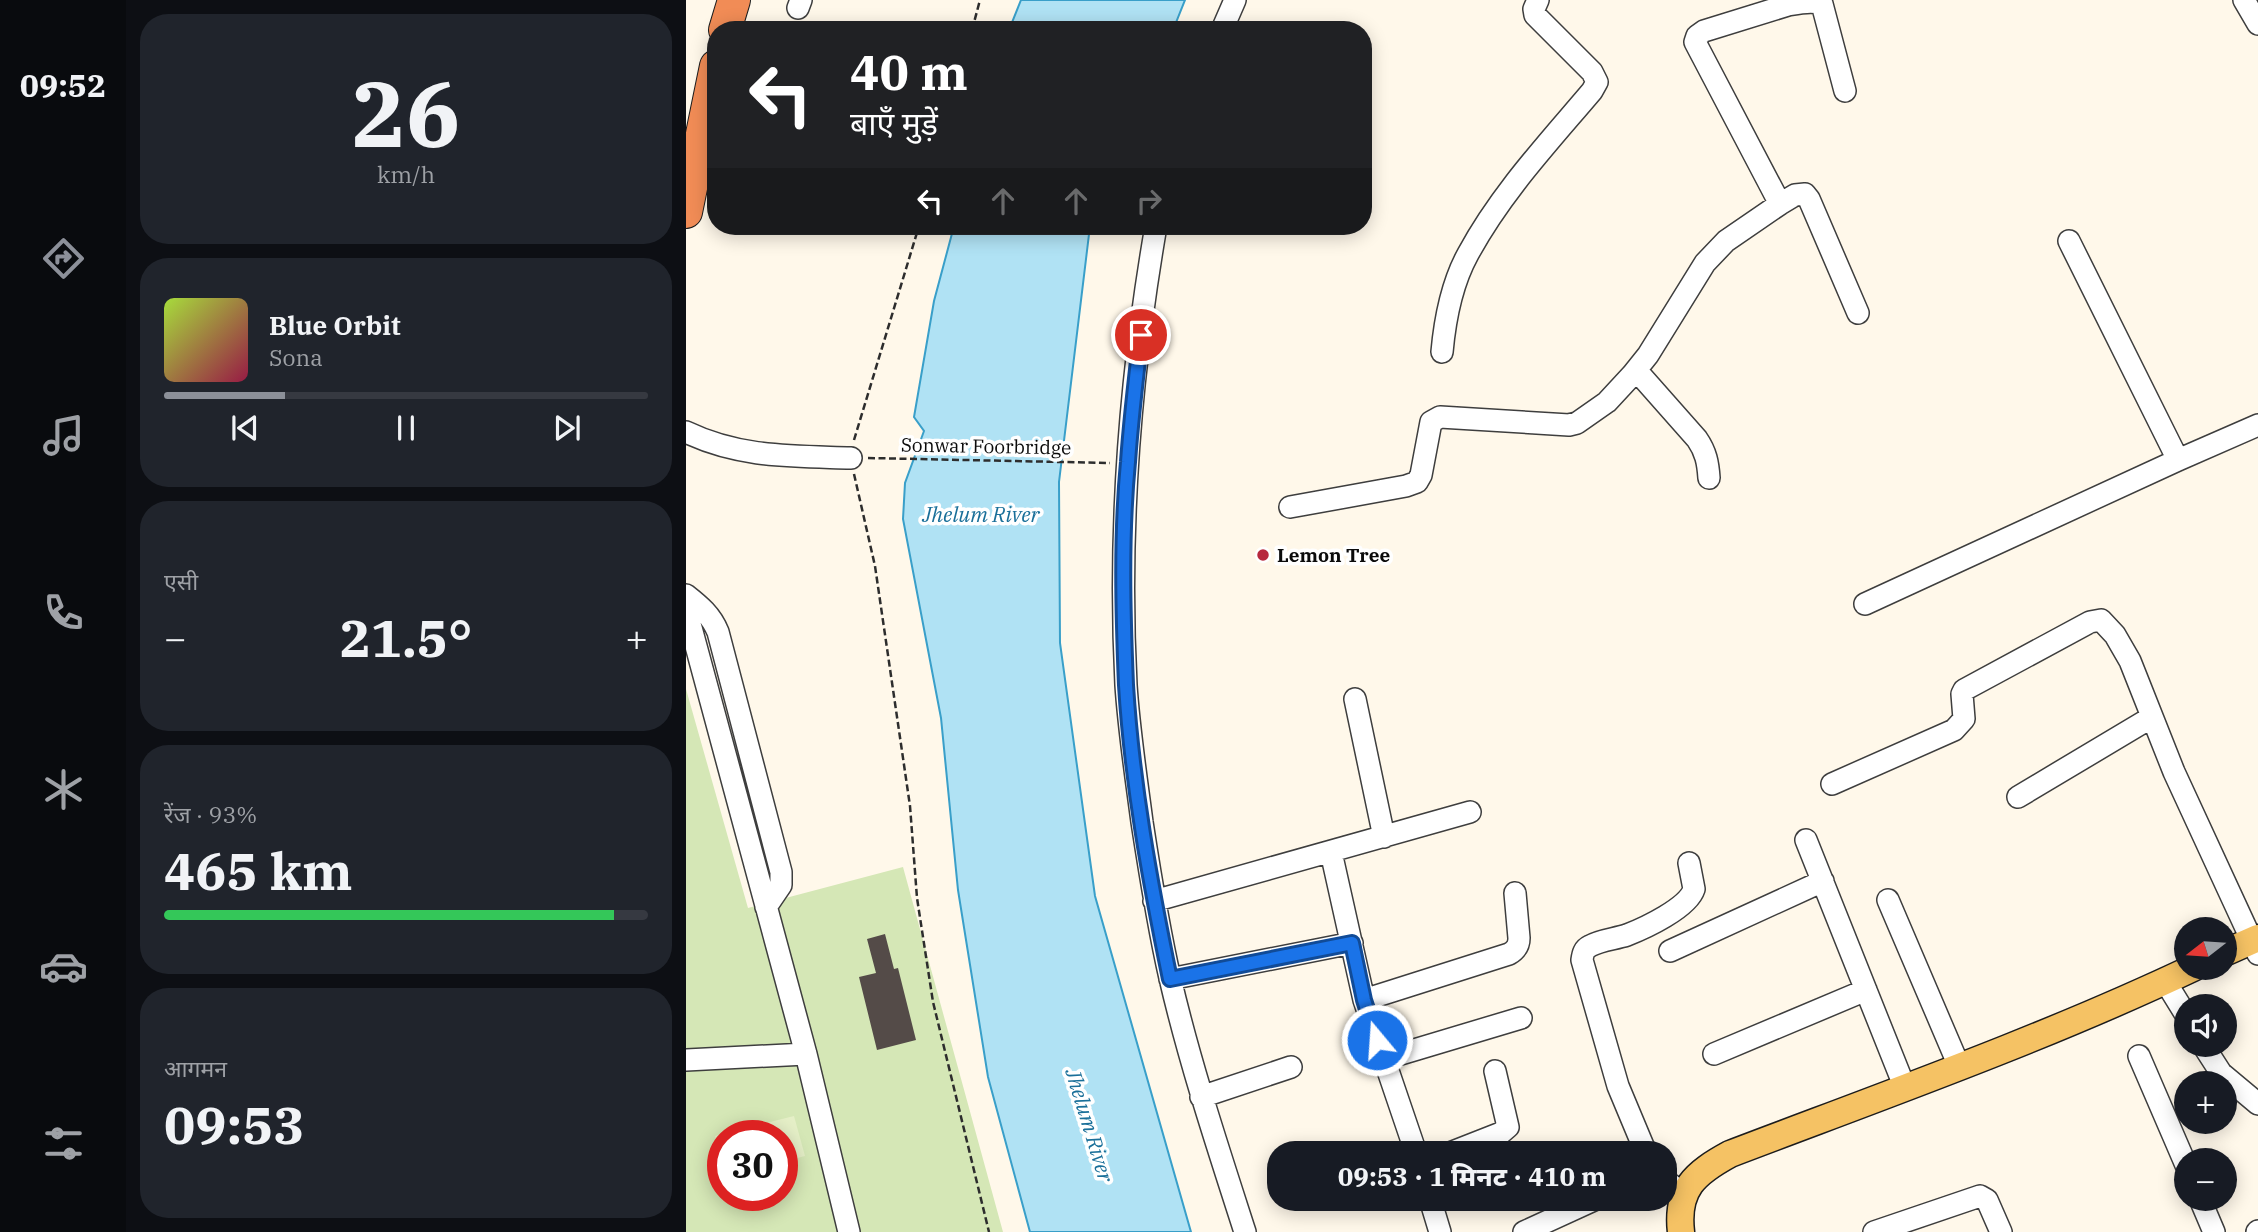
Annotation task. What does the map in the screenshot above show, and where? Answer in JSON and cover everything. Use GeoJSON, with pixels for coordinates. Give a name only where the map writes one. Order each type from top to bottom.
{"type":"FeatureCollection","features":[{"type":"Feature","properties":{"kind":"highway"},"geometry":{"type":"LineString","coordinates":[[727,21],[733,0]]}},
{"type":"Feature","properties":{"kind":"highway"},"geometry":{"type":"LineString","coordinates":[[686,212],[707,135]]}},
{"type":"Feature","properties":{"kind":"main road"},"geometry":{"type":"LineString","coordinates":[[2237,949],[2256,944]]}},
{"type":"Feature","properties":{"kind":"main road"},"geometry":{"type":"LineString","coordinates":[[1677,1186],[1692,1180],[1709,1165],[1730,1154],[2124,1001],[2174,977]]}},
{"type":"Feature","properties":{"kind":"main road"},"geometry":{"type":"LineString","coordinates":[[1677,1207],[1681,1232]]}},
{"type":"Feature","properties":{"kind":"street"},"geometry":{"type":"LineString","coordinates":[[1226,21],[1235,0]]}},
{"type":"Feature","properties":{"kind":"street"},"geometry":{"type":"LineString","coordinates":[[1442,352],[1448,309],[1467,255],[1515,181],[1597,82],[1592,72],[1535,15],[1534,9],[1538,0]]}},
{"type":"Feature","properties":{"kind":"street"},"geometry":{"type":"LineString","coordinates":[[2244,0],[2258,24]]}},
{"type":"Feature","properties":{"kind":"street"},"geometry":{"type":"LineString","coordinates":[[1780,204],[1695,42],[1697,36],[1704,31],[1787,3],[1818,1],[1822,4],[1844,91]]}},
{"type":"Feature","properties":{"kind":"street"},"geometry":{"type":"LineString","coordinates":[[1290,507],[1418,482],[1430,425],[1440,417],[1569,425],[1577,423],[1607,402],[1636,370],[1705,263],[1726,241],[1801,193],[1809,199],[1858,313]]}},
{"type":"Feature","properties":{"kind":"street"},"geometry":{"type":"LineString","coordinates":[[1154,235],[1146,283],[1127,464],[1124,583],[1126,686],[1154,901],[1170,979],[1201,1097],[1245,1232]]}},
{"type":"Feature","properties":{"kind":"street"},"geometry":{"type":"LineString","coordinates":[[2069,241],[2178,460]]}},
{"type":"Feature","properties":{"kind":"street"},"geometry":{"type":"LineString","coordinates":[[1636,370],[1697,439],[1705,451],[1709,478]]}},
{"type":"Feature","properties":{"kind":"street"},"geometry":{"type":"LineString","coordinates":[[1865,604],[2258,425]]}},
{"type":"Feature","properties":{"kind":"street"},"geometry":{"type":"LineString","coordinates":[[686,432],[726,448],[763,455],[861,458]]}},
{"type":"Feature","properties":{"kind":"street"},"geometry":{"type":"LineString","coordinates":[[686,595],[703,608],[713,620],[718,632],[781,872],[781,885],[766,907]]}},
{"type":"Feature","properties":{"kind":"street"},"geometry":{"type":"LineString","coordinates":[[686,610],[806,1054],[849,1232]]}},
{"type":"Feature","properties":{"kind":"street"},"geometry":{"type":"LineString","coordinates":[[1832,784],[1954,730],[1964,719],[1964,690],[2095,620],[2101,620],[2130,661],[2174,772],[2256,944]]}},
{"type":"Feature","properties":{"kind":"street"},"geometry":{"type":"LineString","coordinates":[[1354,699],[1384,837]]}},
{"type":"Feature","properties":{"kind":"street"},"geometry":{"type":"LineString","coordinates":[[2018,797],[2152,717]]}},
{"type":"Feature","properties":{"kind":"street"},"geometry":{"type":"LineString","coordinates":[[1154,901],[1470,812]]}},
{"type":"Feature","properties":{"kind":"street"},"geometry":{"type":"LineString","coordinates":[[1806,840],[1905,1088]]}},
{"type":"Feature","properties":{"kind":"street"},"geometry":{"type":"LineString","coordinates":[[1331,852],[1364,1000],[1412,1141]]}},
{"type":"Feature","properties":{"kind":"street"},"geometry":{"type":"LineString","coordinates":[[1641,1141],[1618,1086],[1582,960],[1587,947],[1645,928],[1688,901],[1694,890],[1689,863]]}},
{"type":"Feature","properties":{"kind":"street"},"geometry":{"type":"LineString","coordinates":[[1670,951],[1823,881]]}},
{"type":"Feature","properties":{"kind":"street"},"geometry":{"type":"LineString","coordinates":[[1364,1000],[1516,950],[1519,945],[1516,893]]}},
{"type":"Feature","properties":{"kind":"street"},"geometry":{"type":"LineString","coordinates":[[1888,900],[1959,1066]]}},
{"type":"Feature","properties":{"kind":"street"},"geometry":{"type":"LineString","coordinates":[[1170,979],[1352,943]]}},
{"type":"Feature","properties":{"kind":"street"},"geometry":{"type":"LineString","coordinates":[[2165,981],[2174,996]]}},
{"type":"Feature","properties":{"kind":"street"},"geometry":{"type":"LineString","coordinates":[[1714,1054],[1866,990]]}},
{"type":"Feature","properties":{"kind":"street"},"geometry":{"type":"LineString","coordinates":[[1384,1059],[1521,1018]]}},
{"type":"Feature","properties":{"kind":"street"},"geometry":{"type":"LineString","coordinates":[[686,1060],[806,1054]]}},
{"type":"Feature","properties":{"kind":"street"},"geometry":{"type":"LineString","coordinates":[[2139,1056],[2178,1148]]}},
{"type":"Feature","properties":{"kind":"street"},"geometry":{"type":"LineString","coordinates":[[2211,1057],[2221,1073],[2258,1104]]}},
{"type":"Feature","properties":{"kind":"street"},"geometry":{"type":"LineString","coordinates":[[1201,1097],[1291,1067]]}},
{"type":"Feature","properties":{"kind":"street"},"geometry":{"type":"LineString","coordinates":[[1481,1141],[1501,1133],[1508,1127],[1495,1071]]}},
{"type":"Feature","properties":{"kind":"street"},"geometry":{"type":"LineString","coordinates":[[1874,1232],[1980,1196],[1987,1200],[2001,1232]]}},
{"type":"Feature","properties":{"kind":"street"},"geometry":{"type":"LineString","coordinates":[[1434,1211],[1440,1232]]}},
{"type":"Feature","properties":{"kind":"street"},"geometry":{"type":"LineString","coordinates":[[1524,1232],[1570,1211]]}},
{"type":"Feature","properties":{"kind":"street"},"geometry":{"type":"LineString","coordinates":[[2205,1211],[2214,1232]]}},
{"type":"Feature","properties":{"kind":"path"},"geometry":{"type":"LineString","coordinates":[[975,21],[981,0]]}},
{"type":"Feature","properties":{"kind":"path"},"geometry":{"type":"LineString","coordinates":[[916,235],[855,435],[861,458],[910,806],[917,898],[933,1002],[989,1232]]}},
{"type":"Feature","properties":{"kind":"path","name":"Sonwar Foorbridge"},"geometry":{"type":"LineString","coordinates":[[861,458],[1101,462]]}},
{"type":"Feature","properties":{"kind":"green space"},"geometry":{"type":"Polygon","coordinates":[[[686,689],[748,908],[903,867],[1003,1232],[686,1232],[686,689]]]}},
{"type":"Feature","properties":{"kind":"green space"},"geometry":{"type":"Polygon","coordinates":[[[794,1116],[795,1120],[778,1120],[794,1116]]]}},
{"type":"Feature","properties":{"kind":"green space"},"geometry":{"type":"Polygon","coordinates":[[[798,1131],[805,1156],[798,1158],[798,1131]]]}},
{"type":"Feature","properties":{"kind":"water"},"geometry":{"type":"Polygon","coordinates":[[[1021,0],[1185,0],[1177,21],[1013,21],[1021,0]]]}},
{"type":"Feature","properties":{"kind":"water","name":"Jhelum River"},"geometry":{"type":"Polygon","coordinates":[[[952,235],[1089,235],[1059,482],[1060,643],[1095,896],[1191,1232],[1030,1232],[988,1077],[958,890],[941,718],[903,519],[905,483],[924,431],[914,417],[934,301],[952,235]]]}},
{"type":"Feature","properties":{"kind":"building"},"geometry":{"type":"Polygon","coordinates":[[[885,934],[894,969],[898,968],[916,1040],[877,1050],[859,977],[876,973],[867,939],[885,934]]]}},
{"type":"Feature","properties":{"kind":"place","name":"Lemon Tree"},"geometry":{"type":"Point","coordinates":[1263,555]}},
{"type":"Feature","properties":{"kind":"route"},"geometry":{"type":"LineString","coordinates":[[1141,335],[1127,464],[1124,583],[1126,686],[1150,876],[1170,979],[1352,943],[1364,1000],[1377,1040]]}}]}
